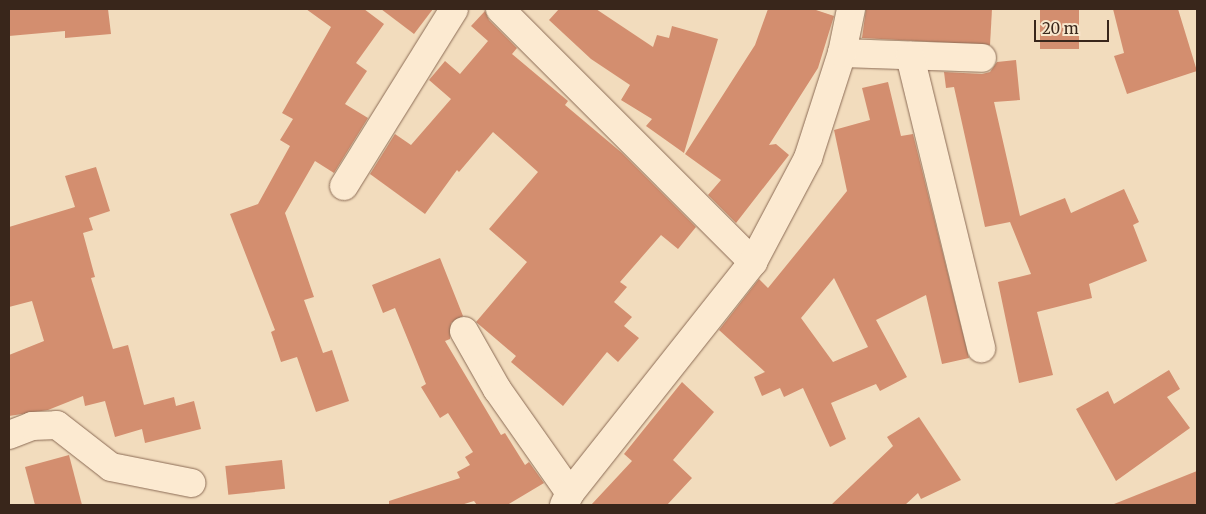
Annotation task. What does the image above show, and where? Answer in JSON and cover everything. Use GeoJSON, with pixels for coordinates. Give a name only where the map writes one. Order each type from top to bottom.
{"type":"FeatureCollection","features":[{"type":"Feature","properties":{"kind":"street"},"geometry":{"type":"LineString","coordinates":[[344,186],[454,9]]}},
{"type":"Feature","properties":{"kind":"street"},"geometry":{"type":"LineString","coordinates":[[500,9],[753,262]]}},
{"type":"Feature","properties":{"kind":"street"},"geometry":{"type":"LineString","coordinates":[[464,331],[497,390],[567,499],[753,262],[808,158],[842,54],[851,9]]}},
{"type":"Feature","properties":{"kind":"street"},"geometry":{"type":"LineString","coordinates":[[842,54],[982,58]]}},
{"type":"Feature","properties":{"kind":"street"},"geometry":{"type":"LineString","coordinates":[[910,56],[981,348]]}},
{"type":"Feature","properties":{"kind":"street"},"geometry":{"type":"LineString","coordinates":[[9,435],[32,426],[57,425],[111,466],[191,483]]}},
{"type":"Feature","properties":{"kind":"building"},"geometry":{"type":"Polygon","coordinates":[[[9,9],[108,9],[111,34],[65,38],[65,31],[9,36],[9,9]]]}},
{"type":"Feature","properties":{"kind":"building"},"geometry":{"type":"Polygon","coordinates":[[[306,9],[364,9],[384,24],[356,63],[367,71],[345,104],[368,118],[334,173],[315,161],[285,213],[314,297],[304,300],[323,353],[332,350],[349,401],[316,412],[297,357],[281,362],[271,332],[275,330],[230,214],[258,204],[290,146],[280,140],[293,119],[282,113],[331,27],[306,9]]]}},
{"type":"Feature","properties":{"kind":"building"},"geometry":{"type":"Polygon","coordinates":[[[381,9],[433,9],[414,34],[381,9]]]}},
{"type":"Feature","properties":{"kind":"building"},"geometry":{"type":"Polygon","coordinates":[[[559,9],[596,9],[653,47],[657,35],[669,38],[672,26],[718,39],[684,153],[646,126],[652,119],[621,100],[630,85],[591,59],[549,20],[559,9]]]}},
{"type":"Feature","properties":{"kind":"building"},"geometry":{"type":"Polygon","coordinates":[[[768,9],[813,9],[834,16],[818,68],[769,145],[776,144],[789,155],[736,223],[708,195],[721,180],[685,154],[755,45],[768,9]]]}},
{"type":"Feature","properties":{"kind":"building"},"geometry":{"type":"Polygon","coordinates":[[[866,9],[992,9],[990,45],[862,38],[866,9]]]}},
{"type":"Feature","properties":{"kind":"building"},"geometry":{"type":"Polygon","coordinates":[[[1040,9],[1079,9],[1079,49],[1040,49],[1040,9]]]}},
{"type":"Feature","properties":{"kind":"building"},"geometry":{"type":"Polygon","coordinates":[[[1113,9],[1178,9],[1197,71],[1127,94],[1114,56],[1124,53],[1113,9]]]}},
{"type":"Feature","properties":{"kind":"building"},"geometry":{"type":"Polygon","coordinates":[[[485,11],[489,20],[517,48],[512,54],[568,101],[565,105],[622,153],[696,227],[678,249],[661,235],[620,282],[627,287],[614,302],[632,317],[624,326],[639,338],[618,362],[607,352],[563,406],[511,362],[516,356],[476,322],[527,262],[489,229],[538,172],[493,132],[459,172],[457,170],[425,214],[370,174],[395,134],[411,145],[451,99],[429,80],[445,61],[460,74],[488,41],[471,26],[485,11]]]}},
{"type":"Feature","properties":{"kind":"building"},"geometry":{"type":"Polygon","coordinates":[[[1016,60],[1020,100],[994,102],[1020,216],[1065,198],[1071,213],[1124,189],[1139,222],[1133,225],[1147,261],[1089,284],[1092,298],[1037,312],[1053,375],[1019,383],[998,282],[1031,274],[1010,222],[985,227],[954,87],[946,88],[944,72],[982,74],[990,72],[997,62],[1016,60]]]}},
{"type":"Feature","properties":{"kind":"building"},"geometry":{"type":"Polygon","coordinates":[[[888,82],[901,136],[913,134],[969,358],[942,364],[926,295],[876,320],[907,377],[880,391],[876,384],[831,403],[846,439],[830,447],[803,388],[784,397],[780,388],[762,396],[754,377],[765,372],[719,330],[759,279],[768,288],[847,191],[834,130],[870,120],[862,88],[888,82]],[[834,278],[801,318],[833,362],[868,347],[834,278]]]}},
{"type":"Feature","properties":{"kind":"building"},"geometry":{"type":"Polygon","coordinates":[[[96,167],[110,211],[89,218],[93,230],[83,233],[95,277],[91,278],[113,349],[128,345],[144,405],[174,397],[176,406],[194,401],[201,429],[145,443],[142,429],[115,437],[105,401],[85,406],[83,396],[48,410],[9,416],[9,355],[44,341],[32,301],[9,307],[9,227],[75,207],[65,176],[96,167]]]}},
{"type":"Feature","properties":{"kind":"building"},"geometry":{"type":"Polygon","coordinates":[[[440,258],[463,316],[451,323],[450,339],[445,341],[501,435],[505,433],[525,465],[529,462],[544,483],[507,505],[477,505],[474,501],[461,505],[389,505],[389,501],[460,478],[457,472],[470,465],[465,457],[473,452],[448,413],[440,418],[421,387],[426,384],[395,308],[383,313],[372,285],[440,258]]]}},
{"type":"Feature","properties":{"kind":"building"},"geometry":{"type":"Polygon","coordinates":[[[1169,370],[1180,389],[1167,397],[1190,428],[1116,481],[1076,409],[1108,391],[1114,404],[1169,370]]]}},
{"type":"Feature","properties":{"kind":"building"},"geometry":{"type":"Polygon","coordinates":[[[682,382],[714,412],[673,460],[692,478],[667,505],[591,505],[632,461],[624,454],[682,382]]]}},
{"type":"Feature","properties":{"kind":"building"},"geometry":{"type":"Polygon","coordinates":[[[919,417],[961,480],[921,499],[918,493],[905,505],[831,505],[893,446],[887,437],[919,417]]]}},
{"type":"Feature","properties":{"kind":"building"},"geometry":{"type":"Polygon","coordinates":[[[69,455],[82,505],[35,505],[25,467],[69,455]]]}},
{"type":"Feature","properties":{"kind":"building"},"geometry":{"type":"Polygon","coordinates":[[[282,460],[285,489],[228,495],[225,466],[282,460]]]}},
{"type":"Feature","properties":{"kind":"building"},"geometry":{"type":"Polygon","coordinates":[[[1197,471],[1197,505],[1114,505],[1114,504],[1197,471]]]}}]}
